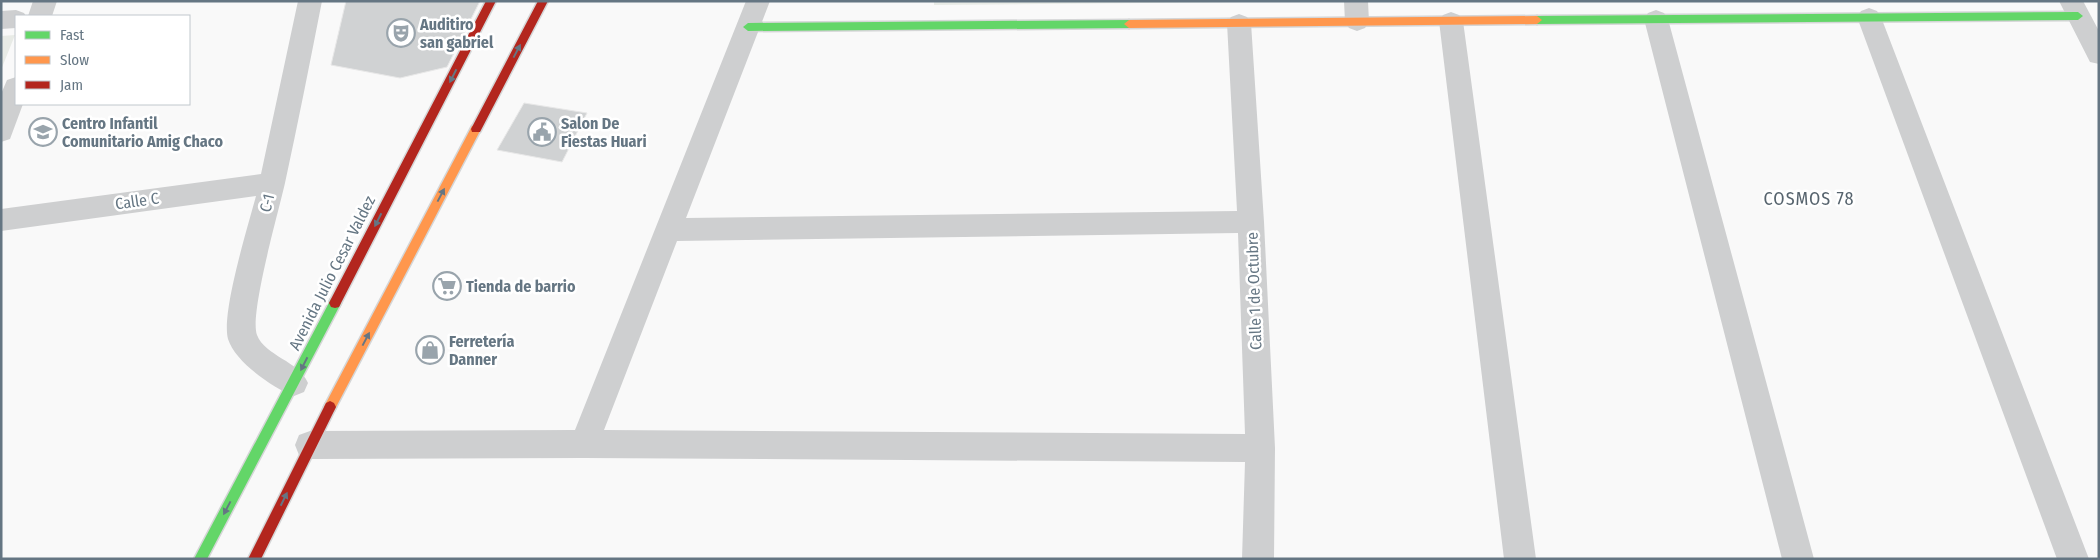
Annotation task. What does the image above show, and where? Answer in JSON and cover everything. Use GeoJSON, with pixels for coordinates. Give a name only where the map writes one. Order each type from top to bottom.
{"type":"FeatureCollection","features":[{"type":"Feature","properties":{"kind":"street"},"geometry":{"type":"LineString","coordinates":[[39,15],[45,1]]}},
{"type":"Feature","properties":{"kind":"street","name":"C-1"},"geometry":{"type":"LineString","coordinates":[[294,383],[255,355],[242,338],[243,303],[272,183],[310,1]]}},
{"type":"Feature","properties":{"kind":"street","name":"Avenida Julio Cesar Valdez"},"geometry":{"type":"LineString","coordinates":[[200,559],[294,383],[492,1]]}},
{"type":"Feature","properties":{"kind":"street"},"geometry":{"type":"LineString","coordinates":[[254,559],[310,445],[543,1]]}},
{"type":"Feature","properties":{"kind":"street"},"geometry":{"type":"LineString","coordinates":[[584,444],[758,1]]}},
{"type":"Feature","properties":{"kind":"street"},"geometry":{"type":"LineString","coordinates":[[748,27],[1239,23],[1356,11],[1451,21],[1869,17],[2075,8],[2099,55]]}},
{"type":"Feature","properties":{"kind":"street"},"geometry":{"type":"LineString","coordinates":[[1869,17],[2073,559]]}},
{"type":"Feature","properties":{"kind":"street"},"geometry":{"type":"LineString","coordinates":[[1,20],[15,19]]}},
{"type":"Feature","properties":{"kind":"street"},"geometry":{"type":"LineString","coordinates":[[1656,19],[1798,559]]}},
{"type":"Feature","properties":{"kind":"street"},"geometry":{"type":"LineString","coordinates":[[1451,21],[1520,559]]}},
{"type":"Feature","properties":{"kind":"street","name":"Calle 1 de Octubre"},"geometry":{"type":"LineString","coordinates":[[1239,23],[1251,222],[1260,448],[1258,559]]}},
{"type":"Feature","properties":{"kind":"street"},"geometry":{"type":"LineString","coordinates":[[1,132],[15,90]]}},
{"type":"Feature","properties":{"kind":"street","name":"Calle C"},"geometry":{"type":"LineString","coordinates":[[1,220],[272,183]]}},
{"type":"Feature","properties":{"kind":"street"},"geometry":{"type":"LineString","coordinates":[[668,230],[1251,222]]}},
{"type":"Feature","properties":{"kind":"street"},"geometry":{"type":"LineString","coordinates":[[310,445],[584,444],[1260,448]]}},
{"type":"Feature","properties":{"kind":"shaded area"},"geometry":{"type":"Polygon","coordinates":[[[934,1],[1337,1],[934,5],[934,1]]]}},
{"type":"Feature","properties":{"kind":"shaded area"},"geometry":{"type":"Polygon","coordinates":[[[15,35],[1,70],[1,36],[15,35]]]}},
{"type":"Feature","properties":{"kind":"building","name":"Auditiro san gabriel"},"geometry":{"type":"Polygon","coordinates":[[[346,1],[480,1],[447,67],[400,78],[331,65],[346,1]]]}},
{"type":"Feature","properties":{"kind":"building","name":"Salon De Fiestas Huari"},"geometry":{"type":"Polygon","coordinates":[[[524,103],[587,113],[562,162],[497,150],[524,103]]]}},
{"type":"Feature","properties":{"kind":"traffic: fast"},"geometry":{"type":"LineString","coordinates":[[1537,20],[2078,16]]}},
{"type":"Feature","properties":{"kind":"traffic: fast"},"geometry":{"type":"LineString","coordinates":[[748,27],[1129,24]]}},
{"type":"Feature","properties":{"kind":"traffic: fast"},"geometry":{"type":"LineString","coordinates":[[200,559],[335,303]]}},
{"type":"Feature","properties":{"kind":"traffic: slow"},"geometry":{"type":"LineString","coordinates":[[1129,24],[1537,20]]}},
{"type":"Feature","properties":{"kind":"traffic: slow"},"geometry":{"type":"LineString","coordinates":[[330,407],[476,129]]}},
{"type":"Feature","properties":{"kind":"traffic: jam"},"geometry":{"type":"LineString","coordinates":[[335,303],[491,1]]}},
{"type":"Feature","properties":{"kind":"traffic: jam"},"geometry":{"type":"LineString","coordinates":[[476,129],[543,1]]}},
{"type":"Feature","properties":{"kind":"traffic: jam"},"geometry":{"type":"LineString","coordinates":[[254,559],[330,407]]}},
{"type":"Feature","properties":{"kind":"place","name":"Auditiro san gabriel"},"geometry":{"type":"Point","coordinates":[401,33]}},
{"type":"Feature","properties":{"kind":"place","name":"Centro Infantil Comunitario Amig Chaco"},"geometry":{"type":"Point","coordinates":[43,132]}},
{"type":"Feature","properties":{"kind":"place","name":"Salon De Fiestas Huari"},"geometry":{"type":"Point","coordinates":[542,132]}},
{"type":"Feature","properties":{"kind":"place","name":"Tienda de barrio"},"geometry":{"type":"Point","coordinates":[447,286]}},
{"type":"Feature","properties":{"kind":"place","name":"Ferretería Danner"},"geometry":{"type":"Point","coordinates":[430,350]}},
{"type":"Feature","properties":{"kind":"district","name":"COSMOS 78"},"geometry":{"type":"Point","coordinates":[1809,199]}}]}
